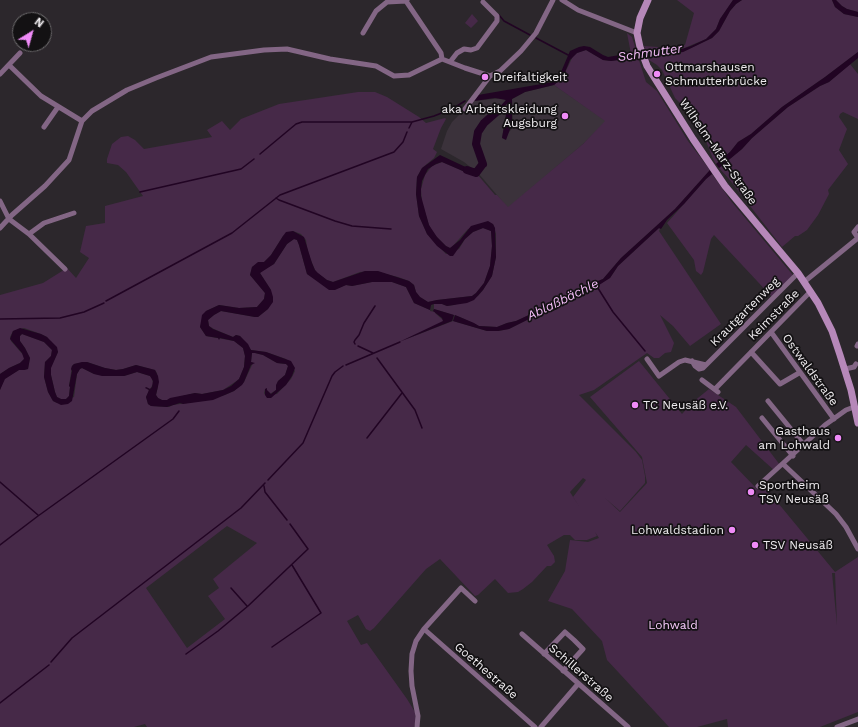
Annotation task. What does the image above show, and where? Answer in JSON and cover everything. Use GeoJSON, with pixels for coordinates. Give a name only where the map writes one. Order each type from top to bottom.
{"type":"FeatureCollection","features":[{"type":"Feature","properties":{"kind":"street"},"geometry":{"type":"LineString","coordinates":[[467,107],[490,76],[500,72],[536,33],[553,0]]}},
{"type":"Feature","properties":{"kind":"street"},"geometry":{"type":"LineString","coordinates":[[562,0],[578,10],[637,33],[640,18],[648,0]]}},
{"type":"Feature","properties":{"kind":"street"},"geometry":{"type":"LineString","coordinates":[[363,33],[376,11],[387,2],[407,1],[441,53],[442,59]]}},
{"type":"Feature","properties":{"kind":"street"},"geometry":{"type":"LineString","coordinates":[[450,62],[457,53],[464,49],[472,50],[477,48],[497,21],[497,16],[483,2]]}},
{"type":"Feature","properties":{"kind":"street","name":"Wilhelm-März-Straße"},"geometry":{"type":"LineString","coordinates":[[637,33],[640,47],[650,72],[719,178],[753,221],[798,273],[811,292],[832,331],[856,399],[854,407],[858,423]]}},
{"type":"Feature","properties":{"kind":"street"},"geometry":{"type":"LineString","coordinates":[[0,228],[45,186],[69,160],[82,121],[99,106],[127,90],[211,57],[264,50],[287,49],[330,59],[376,66],[394,76],[409,75],[442,59],[490,76]]}},
{"type":"Feature","properties":{"kind":"street"},"geometry":{"type":"LineString","coordinates":[[0,74],[20,53]]}},
{"type":"Feature","properties":{"kind":"street"},"geometry":{"type":"LineString","coordinates":[[9,65],[41,96],[82,121]]}},
{"type":"Feature","properties":{"kind":"street"},"geometry":{"type":"LineString","coordinates":[[44,127],[58,107]]}},
{"type":"Feature","properties":{"kind":"street"},"geometry":{"type":"LineString","coordinates":[[0,201],[9,219],[29,234],[65,269]]}},
{"type":"Feature","properties":{"kind":"street"},"geometry":{"type":"LineString","coordinates":[[29,234],[44,223],[74,213]]}},
{"type":"Feature","properties":{"kind":"street"},"geometry":{"type":"LineString","coordinates":[[804,282],[858,238],[854,232],[858,227]]}},
{"type":"Feature","properties":{"kind":"street","name":"Krautgartenweg"},"geometry":{"type":"LineString","coordinates":[[647,359],[659,376],[682,361],[687,360],[706,365],[798,273]]}},
{"type":"Feature","properties":{"kind":"street","name":"Keimstraße"},"geometry":{"type":"LineString","coordinates":[[702,380],[717,390],[751,352],[811,292]]}},
{"type":"Feature","properties":{"kind":"street","name":"Ostwaldstraße"},"geometry":{"type":"LineString","coordinates":[[771,332],[834,418]]}},
{"type":"Feature","properties":{"kind":"street","name":"Keimstraße"},"geometry":{"type":"LineString","coordinates":[[751,352],[780,384],[799,372]]}},
{"type":"Feature","properties":{"kind":"street"},"geometry":{"type":"LineString","coordinates":[[845,370],[854,367],[856,364]]}},
{"type":"Feature","properties":{"kind":"street"},"geometry":{"type":"LineString","coordinates":[[768,402],[804,445]]}},
{"type":"Feature","properties":{"kind":"street"},"geometry":{"type":"LineString","coordinates":[[758,486],[834,418],[846,410],[854,407]]}},
{"type":"Feature","properties":{"kind":"street"},"geometry":{"type":"LineString","coordinates":[[762,418],[793,456]]}},
{"type":"Feature","properties":{"kind":"street"},"geometry":{"type":"LineString","coordinates":[[783,464],[836,514],[846,527],[858,549]]}},
{"type":"Feature","properties":{"kind":"street"},"geometry":{"type":"LineString","coordinates":[[417,727],[418,716],[411,678],[413,647],[424,629],[461,588],[474,601]]}},
{"type":"Feature","properties":{"kind":"street","name":"Goethestraße"},"geometry":{"type":"LineString","coordinates":[[424,629],[535,727]]}},
{"type":"Feature","properties":{"kind":"street"},"geometry":{"type":"LineString","coordinates":[[544,654],[565,632],[583,649],[563,671]]}},
{"type":"Feature","properties":{"kind":"street","name":"Schillerstraße"},"geometry":{"type":"LineString","coordinates":[[522,634],[628,727]]}},
{"type":"Feature","properties":{"kind":"street"},"geometry":{"type":"LineString","coordinates":[[541,727],[578,684]]}},
{"type":"Feature","properties":{"kind":"street"},"geometry":{"type":"LineString","coordinates":[[837,727],[858,719]]}},
{"type":"Feature","properties":{"kind":"shaded area"},"geometry":{"type":"Polygon","coordinates":[[[554,85],[606,121],[583,144],[508,208],[479,174],[464,162],[441,149],[447,131],[452,122],[461,113],[465,113],[474,101],[502,98],[506,100],[494,116],[508,102],[502,138],[511,130],[513,121],[512,99],[525,92],[554,85]]]}},
{"type":"Feature","properties":{"kind":"green space"},"geometry":{"type":"Polygon","coordinates":[[[677,0],[733,0],[720,19],[716,29],[706,39],[682,49],[654,49],[646,51],[644,46],[672,48],[685,45],[694,13],[677,0]]]}},
{"type":"Feature","properties":{"kind":"green space"},"geometry":{"type":"Polygon","coordinates":[[[742,0],[832,0],[835,7],[844,14],[858,17],[858,52],[782,107],[751,134],[738,142],[730,152],[716,164],[695,118],[675,98],[662,70],[649,60],[648,56],[683,52],[712,38],[719,31],[730,11],[742,0]]]}},
{"type":"Feature","properties":{"kind":"green space"},"geometry":{"type":"Polygon","coordinates":[[[836,0],[858,0],[858,12],[847,9],[836,0]]]}},
{"type":"Feature","properties":{"kind":"green space"},"geometry":{"type":"Polygon","coordinates":[[[472,14],[478,21],[471,28],[465,23],[472,14]]]}},
{"type":"Feature","properties":{"kind":"green space"},"geometry":{"type":"Polygon","coordinates":[[[627,33],[632,37],[637,53],[631,54],[627,33]]]}},
{"type":"Feature","properties":{"kind":"green space"},"geometry":{"type":"Polygon","coordinates":[[[586,50],[603,60],[611,61],[638,57],[646,82],[657,91],[688,141],[710,170],[675,209],[621,258],[603,279],[516,321],[497,327],[479,326],[460,317],[434,309],[434,304],[442,304],[447,306],[454,305],[478,296],[483,290],[492,276],[496,257],[496,234],[493,224],[468,229],[452,247],[450,248],[446,246],[433,233],[422,203],[421,189],[425,175],[432,166],[442,162],[472,175],[477,174],[495,195],[497,195],[508,207],[583,144],[605,121],[554,85],[563,77],[573,56],[586,50]]]}},
{"type":"Feature","properties":{"kind":"green space"},"geometry":{"type":"Polygon","coordinates":[[[850,64],[858,74],[858,119],[843,112],[839,117],[847,129],[839,150],[848,164],[828,190],[829,194],[818,215],[807,230],[798,236],[795,236],[782,247],[719,168],[788,107],[820,86],[829,82],[850,64]]]}},
{"type":"Feature","properties":{"kind":"green space"},"geometry":{"type":"Polygon","coordinates":[[[358,92],[375,92],[387,97],[426,123],[446,119],[433,149],[437,152],[434,158],[422,168],[417,177],[416,194],[419,216],[427,234],[446,254],[459,249],[465,239],[473,232],[483,228],[491,231],[492,246],[490,266],[484,283],[476,293],[472,296],[428,302],[420,297],[416,292],[414,285],[409,281],[374,271],[360,272],[333,282],[327,280],[315,270],[308,253],[306,240],[301,234],[293,231],[283,236],[271,255],[264,262],[260,262],[252,267],[250,275],[265,293],[264,299],[257,307],[239,308],[219,305],[206,311],[200,327],[206,336],[234,341],[243,348],[245,356],[244,367],[239,379],[223,390],[202,394],[195,393],[162,400],[156,395],[158,387],[157,373],[155,370],[136,365],[116,370],[87,362],[74,364],[72,366],[69,396],[66,399],[61,399],[57,397],[51,375],[51,367],[58,352],[47,337],[24,328],[13,331],[10,337],[11,341],[24,356],[24,359],[20,363],[0,374],[0,295],[43,283],[67,268],[76,278],[89,258],[80,252],[86,226],[105,223],[105,206],[143,196],[126,172],[118,165],[107,163],[112,144],[121,137],[128,136],[135,140],[144,149],[212,137],[207,130],[222,121],[230,130],[241,119],[279,104],[358,92]]]}},
{"type":"Feature","properties":{"kind":"green space"},"geometry":{"type":"Polygon","coordinates":[[[712,174],[731,201],[792,274],[792,277],[772,297],[714,235],[711,239],[701,275],[696,271],[694,260],[667,223],[712,174]]]}},
{"type":"Feature","properties":{"kind":"green space","name":"Lohwald"},"geometry":{"type":"Polygon","coordinates":[[[659,228],[659,231],[721,324],[690,346],[673,326],[660,315],[674,343],[671,352],[665,353],[659,358],[654,358],[647,353],[594,390],[579,395],[636,452],[642,460],[645,483],[620,511],[605,498],[620,512],[647,483],[642,457],[590,397],[639,361],[682,414],[693,402],[709,389],[736,407],[780,465],[775,471],[746,445],[731,462],[758,490],[764,486],[835,572],[858,557],[858,712],[820,727],[728,727],[727,719],[697,727],[669,727],[607,660],[602,641],[572,609],[548,601],[565,571],[570,540],[588,542],[599,538],[595,532],[597,536],[587,540],[575,540],[570,535],[564,535],[547,545],[554,556],[555,562],[551,566],[547,566],[532,582],[518,592],[508,593],[495,579],[475,596],[440,559],[426,569],[370,631],[366,629],[358,615],[347,621],[361,645],[367,643],[407,699],[415,712],[416,721],[414,727],[147,727],[145,724],[134,727],[0,727],[0,390],[4,379],[19,370],[28,369],[30,358],[20,341],[20,336],[22,334],[44,342],[52,350],[51,356],[45,362],[44,377],[48,392],[53,401],[57,403],[74,397],[77,374],[82,368],[94,374],[124,376],[137,372],[150,376],[153,384],[150,389],[146,387],[149,391],[146,397],[148,404],[151,406],[169,407],[173,405],[201,401],[225,395],[234,391],[244,382],[253,363],[251,362],[252,353],[263,355],[277,363],[286,364],[288,366],[285,375],[278,381],[276,390],[270,394],[265,389],[265,395],[277,394],[291,379],[295,371],[286,359],[266,352],[251,350],[240,336],[236,335],[233,337],[214,329],[209,326],[208,320],[221,311],[258,317],[268,309],[271,290],[260,273],[262,270],[274,264],[287,244],[294,239],[297,240],[299,245],[307,274],[324,285],[338,288],[346,285],[352,286],[372,282],[392,282],[406,287],[414,303],[435,312],[444,321],[439,325],[404,340],[453,321],[487,331],[509,329],[553,307],[556,307],[610,278],[618,266],[659,228]],[[583,478],[570,492],[573,497],[586,480],[583,478]],[[227,526],[146,588],[187,648],[225,619],[208,596],[219,588],[213,579],[257,543],[227,526]],[[832,573],[837,625],[835,573],[832,573]]]}},
{"type":"Feature","properties":{"kind":"water"},"geometry":{"type":"Polygon","coordinates":[[[733,0],[742,0],[730,11],[719,31],[712,38],[683,52],[611,61],[603,60],[586,50],[577,53],[570,60],[563,77],[554,85],[525,92],[512,99],[512,124],[506,140],[502,138],[508,103],[494,116],[492,115],[506,100],[495,98],[474,101],[478,95],[553,82],[559,77],[570,51],[579,47],[590,47],[608,57],[649,50],[682,49],[691,46],[706,39],[716,29],[720,19],[733,0]]]}},
{"type":"Feature","properties":{"kind":"water"},"geometry":{"type":"Polygon","coordinates":[[[832,0],[836,0],[847,9],[858,12],[858,17],[844,14],[835,7],[832,0]]]}},
{"type":"Feature","properties":{"kind":"water"},"geometry":{"type":"Polygon","coordinates":[[[858,52],[858,58],[829,82],[820,86],[788,107],[719,168],[716,164],[730,152],[738,142],[751,134],[782,107],[858,52]]]}},
{"type":"Feature","properties":{"kind":"water"},"geometry":{"type":"Polygon","coordinates":[[[440,155],[472,170],[477,174],[472,175],[442,162],[428,169],[422,181],[421,196],[429,225],[437,237],[450,248],[460,240],[471,226],[488,221],[493,224],[495,228],[496,257],[492,276],[474,300],[467,303],[447,306],[442,304],[434,304],[431,305],[430,310],[414,303],[406,287],[392,282],[372,282],[352,286],[346,285],[335,290],[329,290],[307,274],[299,245],[297,240],[294,239],[287,244],[274,264],[260,273],[271,290],[273,297],[273,302],[268,309],[258,317],[221,311],[208,320],[209,326],[213,329],[233,337],[236,335],[240,336],[248,344],[251,350],[266,352],[291,361],[295,368],[292,376],[286,385],[271,398],[267,398],[265,395],[265,389],[267,388],[271,394],[276,390],[278,381],[285,375],[288,366],[286,364],[277,363],[263,355],[252,353],[251,362],[255,363],[251,365],[242,385],[234,391],[213,400],[183,404],[180,403],[167,407],[151,406],[148,404],[146,397],[149,390],[145,388],[150,389],[152,387],[153,381],[150,376],[137,372],[124,376],[102,376],[82,368],[77,374],[72,401],[68,404],[61,405],[53,401],[48,392],[44,377],[45,362],[51,356],[52,350],[44,342],[22,334],[20,336],[20,341],[30,358],[28,369],[19,370],[5,379],[0,390],[0,374],[20,363],[24,359],[22,353],[10,339],[13,331],[20,328],[47,337],[57,347],[58,352],[51,368],[51,375],[57,397],[61,399],[66,399],[69,396],[72,366],[82,362],[116,370],[136,365],[155,370],[159,382],[156,395],[162,400],[195,393],[202,394],[223,390],[231,386],[239,379],[244,367],[245,356],[243,348],[234,341],[220,338],[219,340],[218,338],[206,336],[200,327],[202,315],[206,311],[219,305],[239,308],[257,307],[264,299],[265,293],[250,275],[252,267],[258,262],[264,262],[271,255],[286,232],[293,231],[304,237],[315,270],[327,280],[333,282],[365,271],[378,271],[409,281],[414,285],[416,292],[420,297],[428,302],[472,296],[484,283],[490,266],[492,246],[491,231],[483,228],[473,232],[465,239],[453,256],[450,256],[437,246],[427,234],[419,216],[416,194],[417,177],[422,168],[440,155]]]}},
{"type":"Feature","properties":{"kind":"water","name":"Ablaßbächle"},"geometry":{"type":"Polygon","coordinates":[[[710,170],[712,174],[667,220],[661,229],[659,228],[618,266],[610,278],[596,287],[509,329],[487,331],[453,321],[455,315],[479,326],[497,327],[516,321],[603,279],[621,258],[675,209],[710,170]]]}},
{"type":"Feature","properties":{"kind":"water"},"geometry":{"type":"Polygon","coordinates":[[[434,309],[454,315],[452,321],[399,342],[443,321],[442,318],[433,311],[434,309]]]}},
{"type":"Feature","properties":{"kind":"waterway"},"geometry":{"type":"LineString","coordinates":[[499,15],[504,21],[530,35]]}},
{"type":"Feature","properties":{"kind":"waterway"},"geometry":{"type":"LineString","coordinates":[[536,38],[570,56]]}},
{"type":"Feature","properties":{"kind":"waterway"},"geometry":{"type":"LineString","coordinates":[[260,154],[296,124],[302,122],[412,122],[452,109],[465,101]]}},
{"type":"Feature","properties":{"kind":"waterway"},"geometry":{"type":"LineString","coordinates":[[483,164],[476,144],[478,132],[484,123],[500,109]]}},
{"type":"Feature","properties":{"kind":"waterway"},"geometry":{"type":"LineString","coordinates":[[409,128],[412,122]]}},
{"type":"Feature","properties":{"kind":"waterway"},"geometry":{"type":"LineString","coordinates":[[106,301],[232,233],[280,195],[394,152],[403,142],[407,132]]}},
{"type":"Feature","properties":{"kind":"waterway"},"geometry":{"type":"LineString","coordinates":[[140,192],[241,169],[254,159]]}},
{"type":"Feature","properties":{"kind":"waterway","name":"Schmutter"},"geometry":{"type":"LineString","coordinates":[[467,170],[476,173],[482,165]]}},
{"type":"Feature","properties":{"kind":"waterway"},"geometry":{"type":"LineString","coordinates":[[276,198],[352,226],[391,229]]}},
{"type":"Feature","properties":{"kind":"waterway","name":"Ablaßbächle"},"geometry":{"type":"LineString","coordinates":[[596,285],[613,312],[645,351]]}},
{"type":"Feature","properties":{"kind":"waterway"},"geometry":{"type":"LineString","coordinates":[[0,319],[60,318],[84,312],[104,303]]}},
{"type":"Feature","properties":{"kind":"waterway"},"geometry":{"type":"LineString","coordinates":[[355,344],[355,340],[375,306]]}},
{"type":"Feature","properties":{"kind":"waterway"},"geometry":{"type":"LineString","coordinates":[[346,365],[400,342]]}},
{"type":"Feature","properties":{"kind":"waterway"},"geometry":{"type":"LineString","coordinates":[[358,346],[373,353]]}},
{"type":"Feature","properties":{"kind":"waterway"},"geometry":{"type":"LineString","coordinates":[[377,358],[415,410],[422,428]]}},
{"type":"Feature","properties":{"kind":"waterway"},"geometry":{"type":"LineString","coordinates":[[268,480],[303,443],[332,376],[343,366]]}},
{"type":"Feature","properties":{"kind":"waterway"},"geometry":{"type":"LineString","coordinates":[[367,438],[402,393]]}},
{"type":"Feature","properties":{"kind":"waterway"},"geometry":{"type":"LineString","coordinates":[[0,545],[173,419],[179,411]]}},
{"type":"Feature","properties":{"kind":"waterway"},"geometry":{"type":"LineString","coordinates":[[0,482],[38,515]]}},
{"type":"Feature","properties":{"kind":"waterway"},"geometry":{"type":"LineString","coordinates":[[51,662],[72,638],[241,508],[265,483]]}},
{"type":"Feature","properties":{"kind":"waterway"},"geometry":{"type":"LineString","coordinates":[[264,486],[265,492],[287,520]]}},
{"type":"Feature","properties":{"kind":"waterway"},"geometry":{"type":"LineString","coordinates":[[186,654],[218,631],[248,606],[308,549],[290,524]]}},
{"type":"Feature","properties":{"kind":"waterway"},"geometry":{"type":"LineString","coordinates":[[272,647],[321,613],[292,565]]}},
{"type":"Feature","properties":{"kind":"waterway"},"geometry":{"type":"LineString","coordinates":[[231,588],[247,606]]}},
{"type":"Feature","properties":{"kind":"waterway"},"geometry":{"type":"LineString","coordinates":[[0,703],[49,665]]}},
{"type":"Feature","properties":{"kind":"place","name":"Ottmarshausen Schmutterbrücke"},"geometry":{"type":"Point","coordinates":[657,74]}},
{"type":"Feature","properties":{"kind":"place","name":"Dreifaltigkeit"},"geometry":{"type":"Point","coordinates":[485,77]}},
{"type":"Feature","properties":{"kind":"place","name":"aka Arbeitskleidung Augsburg"},"geometry":{"type":"Point","coordinates":[565,116]}},
{"type":"Feature","properties":{"kind":"place","name":"TC Neusäß e.V."},"geometry":{"type":"Point","coordinates":[635,405]}},
{"type":"Feature","properties":{"kind":"place","name":"Gasthaus am Lohwald"},"geometry":{"type":"Point","coordinates":[838,438]}},
{"type":"Feature","properties":{"kind":"place","name":"Sportheim TSV Neusäß"},"geometry":{"type":"Point","coordinates":[751,492]}},
{"type":"Feature","properties":{"kind":"place","name":"Lohwaldstadion"},"geometry":{"type":"Point","coordinates":[732,530]}},
{"type":"Feature","properties":{"kind":"place","name":"TSV Neusäß"},"geometry":{"type":"Point","coordinates":[755,545]}}]}
